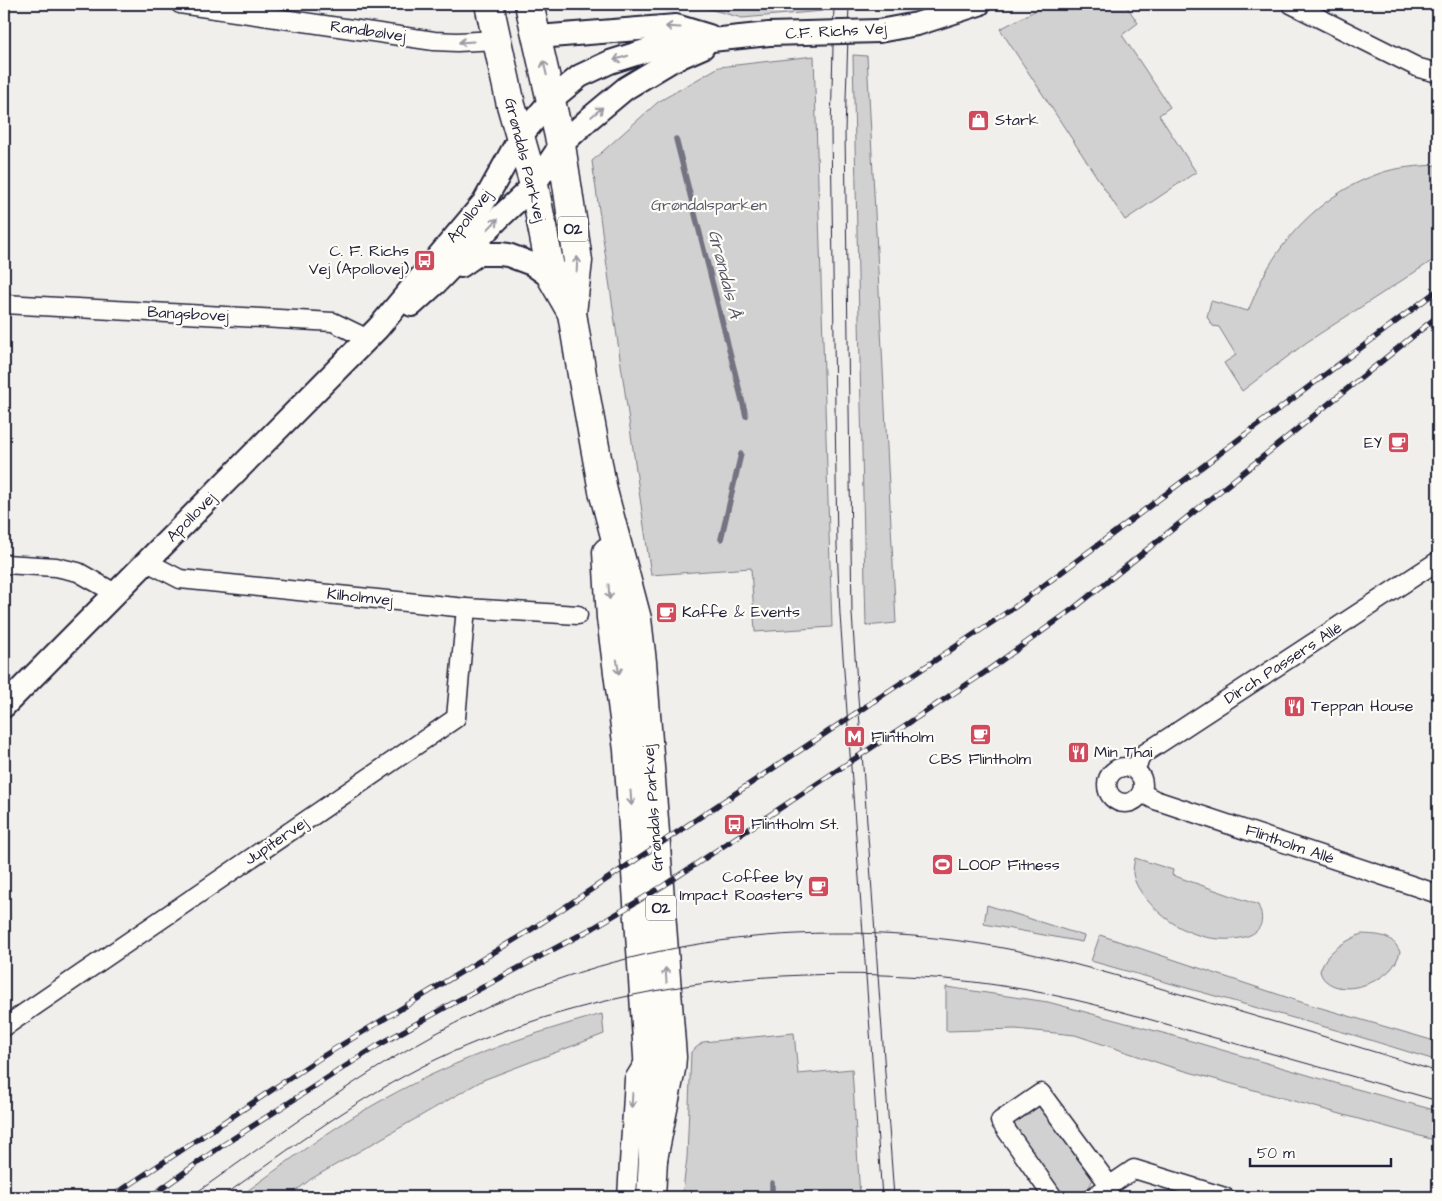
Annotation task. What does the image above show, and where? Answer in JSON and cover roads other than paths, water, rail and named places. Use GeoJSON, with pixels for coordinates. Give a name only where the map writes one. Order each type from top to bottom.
{"type":"FeatureCollection","features":[{"type":"Feature","properties":{"kind":"main road","name":"Grøndals Parkvej"},"geometry":{"type":"LineString","coordinates":[[490,4],[511,106],[534,185],[552,278],[572,313]]}},
{"type":"Feature","properties":{"kind":"main road","name":"Grøndals Parkvej"},"geometry":{"type":"LineString","coordinates":[[529,4],[561,145],[578,261],[572,313],[603,491],[611,618],[635,716],[672,1056],[653,1158]]}},
{"type":"Feature","properties":{"kind":"main road"},"geometry":{"type":"LineString","coordinates":[[498,40],[538,37]]}},
{"type":"Feature","properties":{"kind":"main road","name":"Grøndals Parkvej"},"geometry":{"type":"LineString","coordinates":[[635,716],[628,750],[648,1056],[653,1158],[651,1197]]}},
{"type":"Feature","properties":{"kind":"street","name":"Randbølvej"},"geometry":{"type":"LineString","coordinates":[[180,4],[434,41],[498,40]]}},
{"type":"Feature","properties":{"kind":"street","name":"C.F. Richs Vej"},"geometry":{"type":"LineString","coordinates":[[552,99],[580,76],[610,62],[664,44],[769,34],[879,31],[917,24],[979,4]]}},
{"type":"Feature","properties":{"kind":"street"},"geometry":{"type":"LineString","coordinates":[[1291,4],[1419,68],[1438,73]]}},
{"type":"Feature","properties":{"kind":"street","name":"C.F. Richs Vej"},"geometry":{"type":"LineString","coordinates":[[538,37],[676,26],[720,40]]}},
{"type":"Feature","properties":{"kind":"street","name":"C.F. Richs Vej"},"geometry":{"type":"LineString","coordinates":[[534,185],[561,145],[626,88],[671,62],[720,40]]}},
{"type":"Feature","properties":{"kind":"street","name":"Apollovej"},"geometry":{"type":"LineString","coordinates":[[4,706],[57,650],[147,562],[373,333],[484,202],[520,137],[552,99]]}},
{"type":"Feature","properties":{"kind":"street","name":"Apollovej"},"geometry":{"type":"LineString","coordinates":[[373,333],[403,312],[435,284],[534,185]]}},
{"type":"Feature","properties":{"kind":"street","name":"Apollovej"},"geometry":{"type":"LineString","coordinates":[[435,284],[478,254],[508,255],[532,264],[552,278]]}},
{"type":"Feature","properties":{"kind":"street","name":"Bangsbovej"},"geometry":{"type":"LineString","coordinates":[[4,304],[333,322],[373,333]]}},
{"type":"Feature","properties":{"kind":"street","name":"Dirch Passers Allé"},"geometry":{"type":"LineString","coordinates":[[1135,770],[1142,755],[1438,561]]}},
{"type":"Feature","properties":{"kind":"street","name":"Kilholmvej"},"geometry":{"type":"LineString","coordinates":[[147,562],[180,579],[466,608],[578,615]]}},
{"type":"Feature","properties":{"kind":"street"},"geometry":{"type":"LineString","coordinates":[[4,564],[56,567],[78,572],[115,593]]}},
{"type":"Feature","properties":{"kind":"street","name":"Jupitervej"},"geometry":{"type":"LineString","coordinates":[[4,1027],[456,718],[466,608]]}},
{"type":"Feature","properties":{"kind":"street"},"geometry":{"type":"LineString","coordinates":[[1128,767],[1140,774],[1143,780],[1142,793],[1137,800],[1122,804],[1115,801],[1107,791],[1107,780],[1116,769],[1128,767]]}},
{"type":"Feature","properties":{"kind":"street","name":"Flintholm Allé"},"geometry":{"type":"LineString","coordinates":[[1142,793],[1156,800],[1438,894]]}},
{"type":"Feature","properties":{"kind":"street"},"geometry":{"type":"LineString","coordinates":[[627,1197],[634,1079],[648,1056]]}},
{"type":"Feature","properties":{"kind":"street"},"geometry":{"type":"LineString","coordinates":[[1053,1197],[1000,1121],[1041,1093],[1110,1186]]}},
{"type":"Feature","properties":{"kind":"street"},"geometry":{"type":"LineString","coordinates":[[1092,1197],[1134,1169],[1225,1197]]}},
{"type":"Feature","properties":{"kind":"waterway","name":"Grøndals Å"},"geometry":{"type":"LineString","coordinates":[[676,139],[746,416]]}},
{"type":"Feature","properties":{"kind":"waterway","name":"Grøndals Å"},"geometry":{"type":"LineString","coordinates":[[721,539],[741,454]]}},
{"type":"Feature","properties":{"kind":"waterway","name":"Grøndals Å"},"geometry":{"type":"LineString","coordinates":[[772,1183],[772,1197]]}},
{"type":"Feature","properties":{"kind":"tram line"},"geometry":{"type":"LineString","coordinates":[[834,4],[831,131],[837,546],[840,615],[882,1197]]}},
{"type":"Feature","properties":{"kind":"tram line"},"geometry":{"type":"LineString","coordinates":[[849,4],[845,132],[852,614],[894,1197]]}},
{"type":"Feature","properties":{"kind":"tram line"},"geometry":{"type":"LineString","coordinates":[[190,1197],[338,1093],[415,1045],[495,1004],[554,981],[614,962],[675,948],[736,939],[799,934],[862,933],[925,937],[1015,950],[1126,978],[1438,1072]]}},
{"type":"Feature","properties":{"kind":"tram line"},"geometry":{"type":"LineString","coordinates":[[222,1197],[351,1107],[433,1061],[501,1032],[573,1009],[648,992],[724,981],[802,975],[878,975],[954,980],[1027,990],[1073,999],[1118,1011],[1438,1101]]}},
{"type":"Feature","properties":{"kind":"railway"},"geometry":{"type":"LineString","coordinates":[[111,1197],[320,1058],[532,929],[1015,607],[1438,290]]}},
{"type":"Feature","properties":{"kind":"railway"},"geometry":{"type":"LineString","coordinates":[[150,1197],[220,1147],[377,1046],[593,928],[663,886],[984,673],[1073,609],[1438,316]]}},
{"type":"Feature","properties":{"kind":"place","name":"Stark"},"geometry":{"type":"Point","coordinates":[979,120]}},
{"type":"Feature","properties":{"kind":"place","name":"C. F. Richs Vej (Apollovej)"},"geometry":{"type":"Point","coordinates":[425,260]}},
{"type":"Feature","properties":{"kind":"place","name":"EY"},"geometry":{"type":"Point","coordinates":[1398,443]}},
{"type":"Feature","properties":{"kind":"place","name":"Kaffe & Events"},"geometry":{"type":"Point","coordinates":[666,612]}},
{"type":"Feature","properties":{"kind":"place","name":"Teppan House"},"geometry":{"type":"Point","coordinates":[1295,706]}},
{"type":"Feature","properties":{"kind":"place","name":"CBS Flintholm"},"geometry":{"type":"Point","coordinates":[980,735]}},
{"type":"Feature","properties":{"kind":"place","name":"Flintholm"},"geometry":{"type":"Point","coordinates":[855,737]}},
{"type":"Feature","properties":{"kind":"place","name":"Min Thai"},"geometry":{"type":"Point","coordinates":[1078,752]}},
{"type":"Feature","properties":{"kind":"place","name":"Flintholm St."},"geometry":{"type":"Point","coordinates":[735,824]}},
{"type":"Feature","properties":{"kind":"place","name":"LOOP Fitness"},"geometry":{"type":"Point","coordinates":[942,865]}},
{"type":"Feature","properties":{"kind":"place","name":"Coffee by Impact Roasters"},"geometry":{"type":"Point","coordinates":[819,886]}},
{"type":"Feature","properties":{"kind":"park label","name":"Grøndalsparken"},"geometry":{"type":"Point","coordinates":[709,205]}}]}
